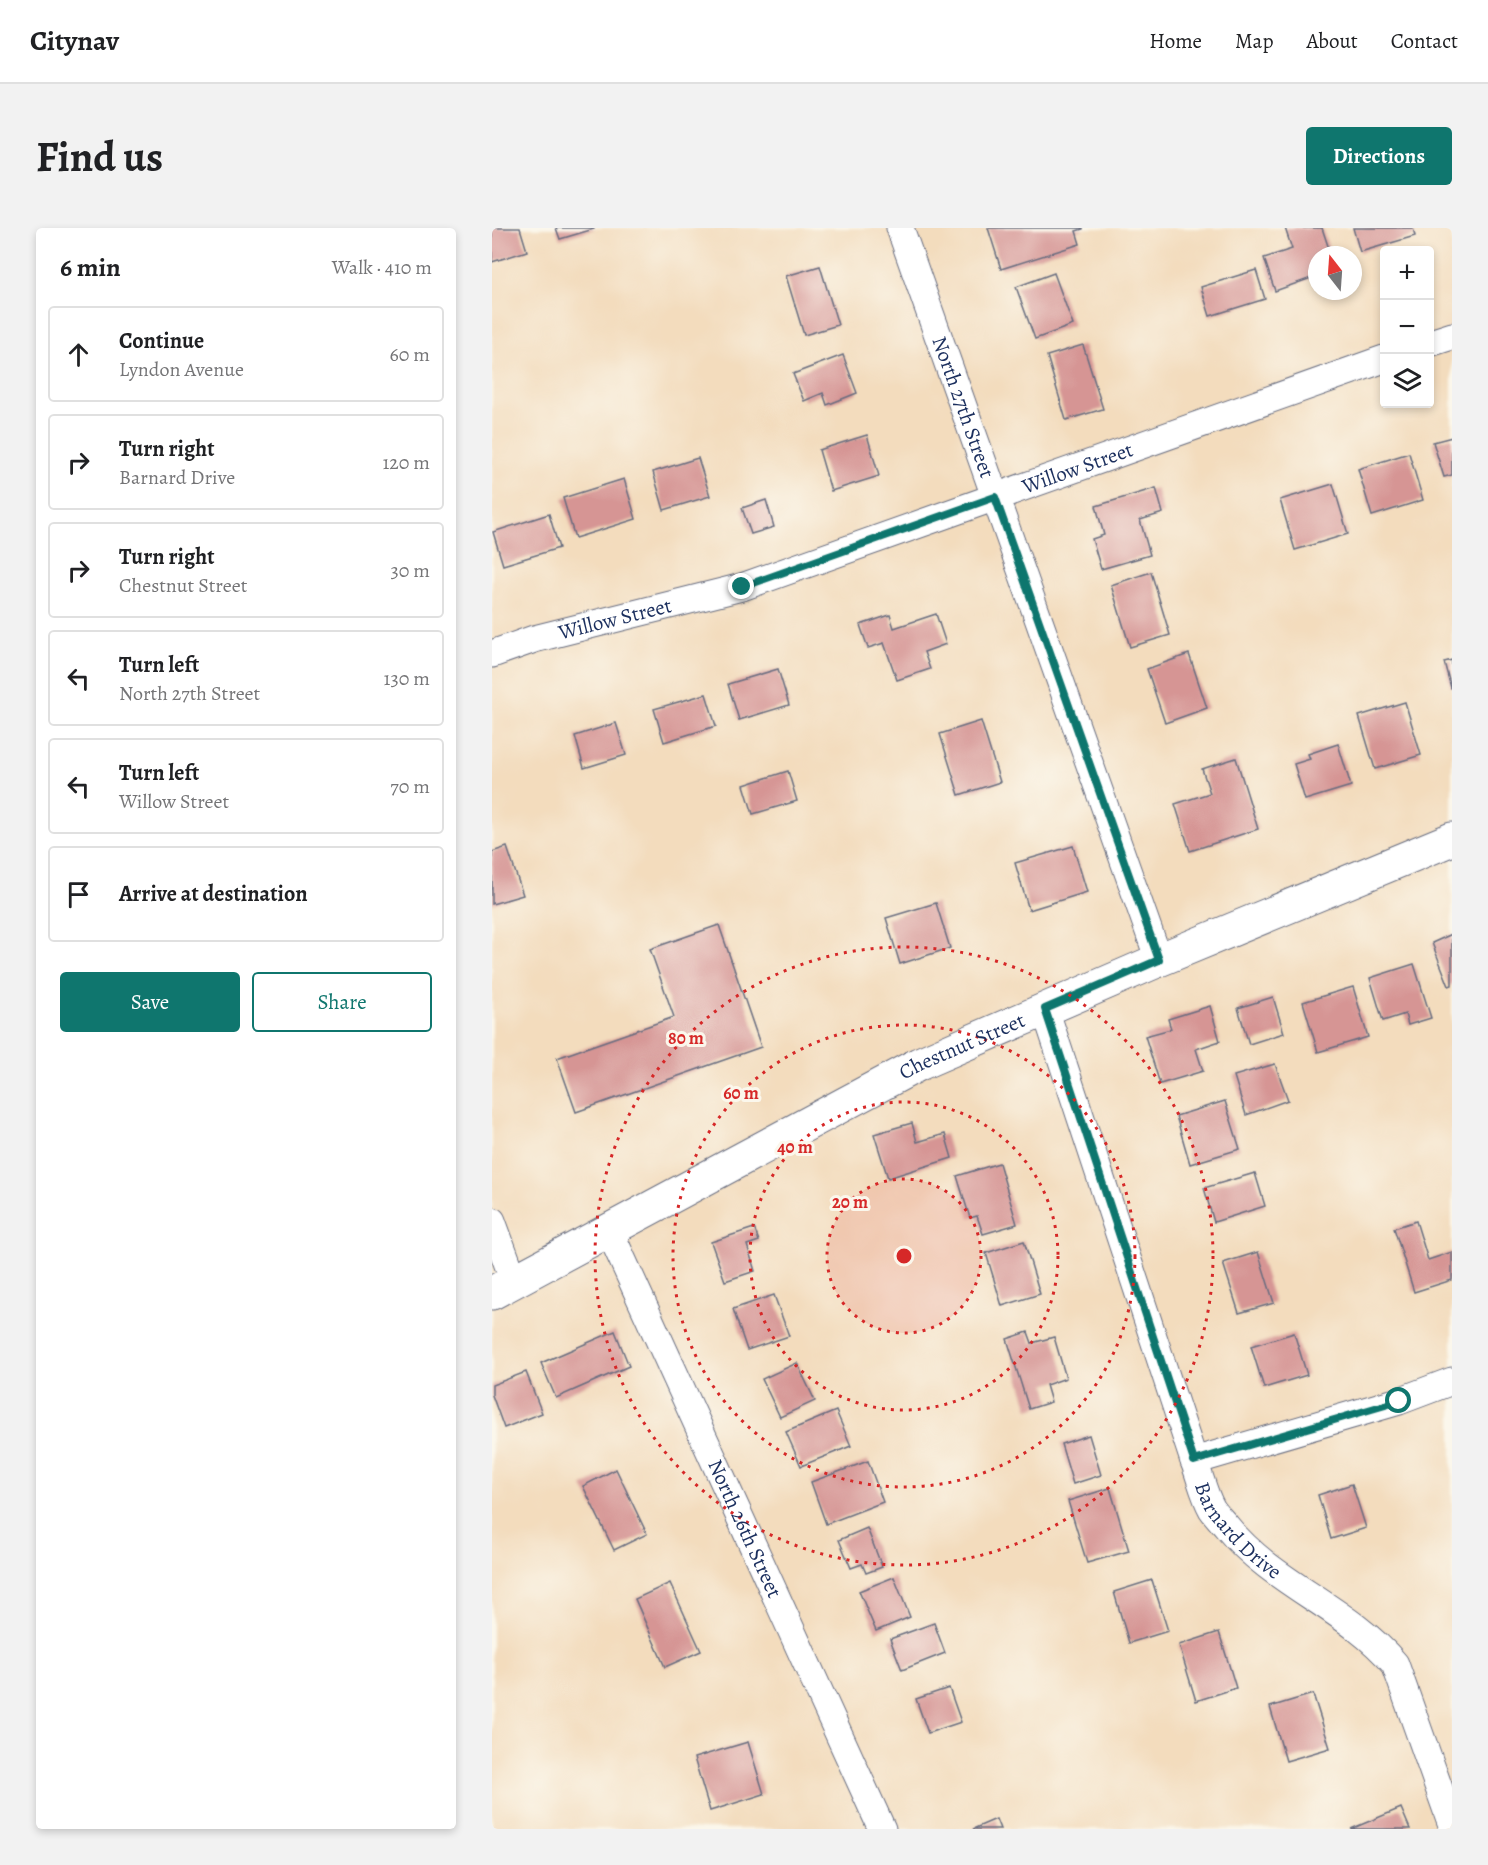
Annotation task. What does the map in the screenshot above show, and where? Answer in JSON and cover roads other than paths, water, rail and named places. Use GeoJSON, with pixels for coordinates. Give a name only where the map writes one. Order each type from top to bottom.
{"type":"FeatureCollection","features":[{"type":"Feature","properties":{"kind":"street","name":"North 27th Street"},"geometry":{"type":"LineString","coordinates":[[900,228],[1159,960]]}},
{"type":"Feature","properties":{"kind":"street"},"geometry":{"type":"LineString","coordinates":[[1434,343],[1452,336]]}},
{"type":"Feature","properties":{"kind":"street","name":"Willow Street"},"geometry":{"type":"LineString","coordinates":[[492,654],[534,639],[742,587],[1380,360]]}},
{"type":"Feature","properties":{"kind":"street","name":"Chestnut Street"},"geometry":{"type":"LineString","coordinates":[[503,1287],[919,1064],[1159,960],[1452,839]]}},
{"type":"Feature","properties":{"kind":"street","name":"Barnard Drive"},"geometry":{"type":"LineString","coordinates":[[1045,1009],[1194,1461],[1212,1508],[1239,1542],[1271,1569],[1352,1625],[1382,1649],[1395,1664],[1452,1825]]}},
{"type":"Feature","properties":{"kind":"street"},"geometry":{"type":"LineString","coordinates":[[492,1221],[503,1287]]}},
{"type":"Feature","properties":{"kind":"street","name":"North 26th Street"},"geometry":{"type":"LineString","coordinates":[[609,1230],[882,1829]]}},
{"type":"Feature","properties":{"kind":"street"},"geometry":{"type":"LineString","coordinates":[[1194,1461],[1399,1401],[1452,1382]]}}]}
